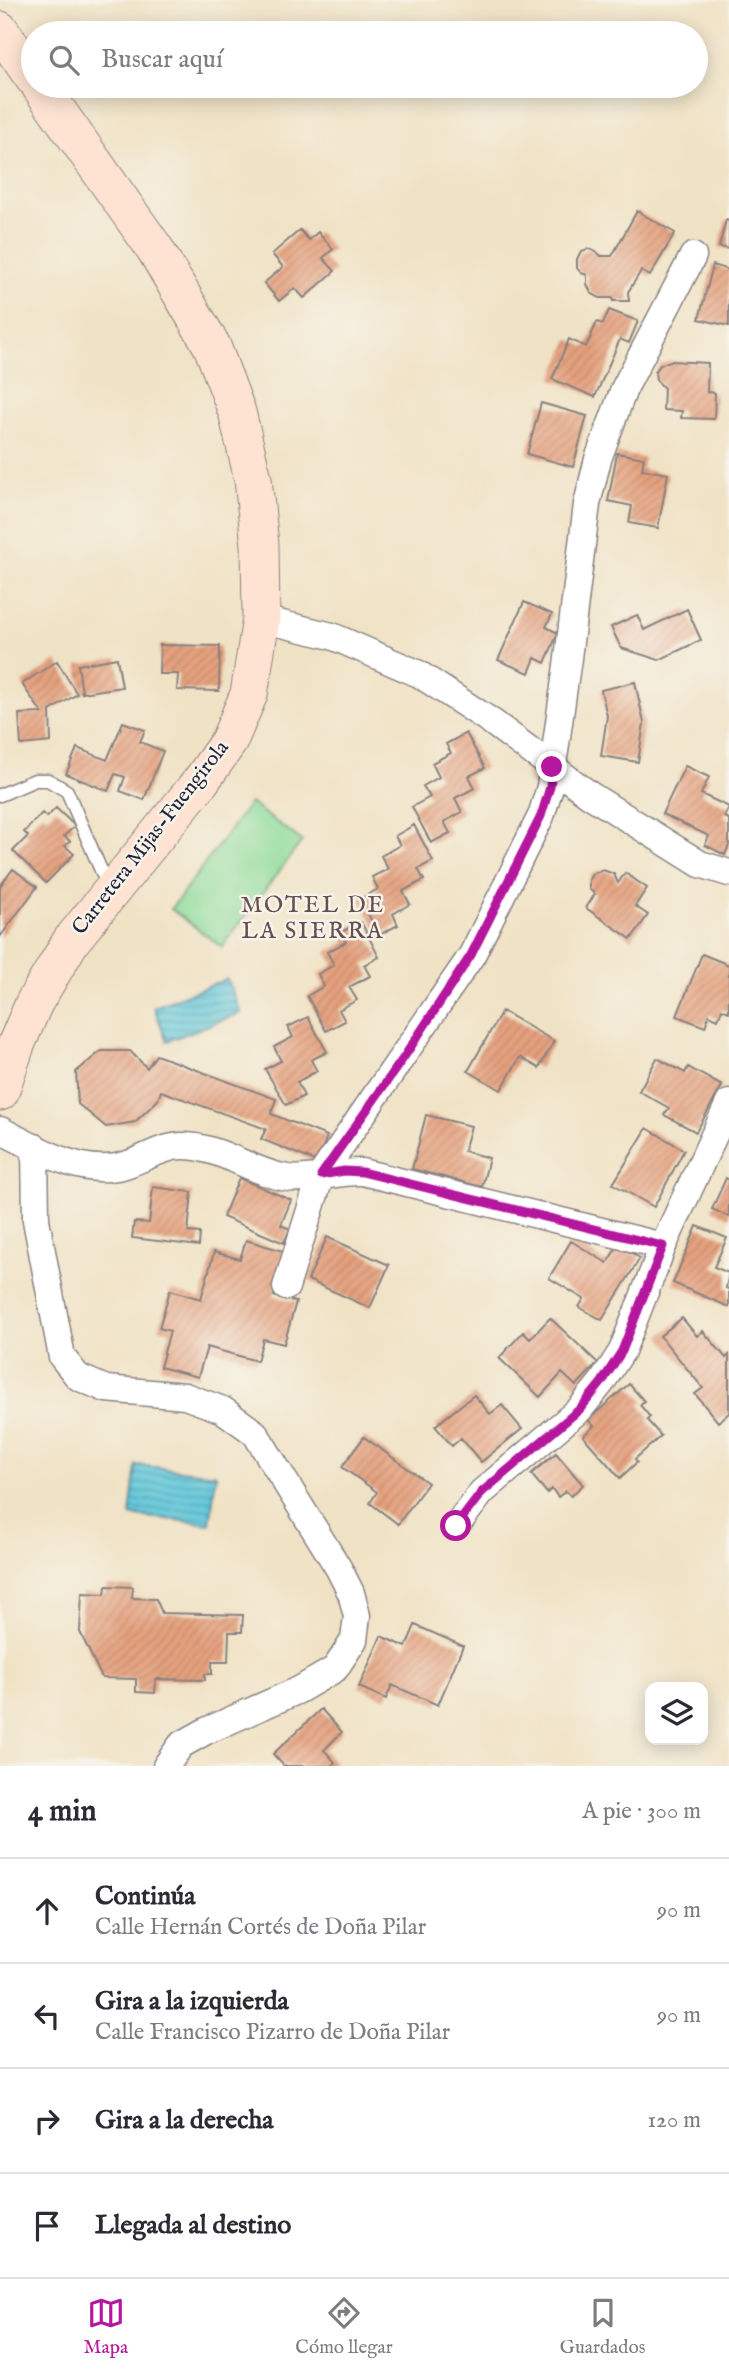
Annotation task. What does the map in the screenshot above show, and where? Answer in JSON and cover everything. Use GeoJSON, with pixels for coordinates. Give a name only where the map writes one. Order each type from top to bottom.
{"type":"FeatureCollection","features":[{"type":"Feature","properties":{"kind":"main road"},"geometry":{"type":"LineString","coordinates":[[0,30],[21,60]]}},
{"type":"Feature","properties":{"kind":"main road","name":"Carretera Mijas-Fuengirola"},"geometry":{"type":"LineString","coordinates":[[0,1092],[34,1003],[71,941],[201,780],[229,741],[249,694],[261,619],[260,545],[253,479],[237,412],[212,346],[155,249],[48,98]]}},
{"type":"Feature","properties":{"kind":"street"},"geometry":{"type":"LineString","coordinates":[[286,1287],[321,1175],[404,1057],[471,955],[541,816],[550,787],[587,504],[597,459],[624,389],[693,256]]}},
{"type":"Feature","properties":{"kind":"street"},"geometry":{"type":"LineString","coordinates":[[261,619],[332,636],[419,674],[492,722],[590,795],[700,864],[729,873]]}},
{"type":"Feature","properties":{"kind":"street"},"geometry":{"type":"LineString","coordinates":[[456,1526],[482,1492],[580,1409],[602,1382],[622,1351],[663,1246],[729,1103]]}},
{"type":"Feature","properties":{"kind":"street"},"geometry":{"type":"LineString","coordinates":[[0,1130],[68,1162],[88,1167],[126,1165],[161,1150],[181,1146],[201,1149],[286,1178],[305,1179],[344,1171],[362,1172],[663,1246]]}},
{"type":"Feature","properties":{"kind":"street"},"geometry":{"type":"LineString","coordinates":[[35,1147],[36,1220],[62,1357],[78,1377],[106,1388],[185,1396],[223,1409],[255,1433],[339,1569],[351,1593],[356,1616],[354,1640],[335,1669],[299,1690],[206,1731],[181,1745],[166,1766]]}},
{"type":"Feature","properties":{"kind":"lane"},"geometry":{"type":"LineString","coordinates":[[0,795],[35,780],[48,779],[67,791],[111,892]]}},
{"type":"Feature","properties":{"kind":"green space"},"geometry":{"type":"Polygon","coordinates":[[[250,803],[302,841],[222,947],[171,909],[250,803]]]}},
{"type":"Feature","properties":{"kind":"water"},"geometry":{"type":"Polygon","coordinates":[[[227,979],[241,1013],[167,1041],[154,1007],[227,979]]]}},
{"type":"Feature","properties":{"kind":"water"},"geometry":{"type":"Polygon","coordinates":[[[136,1465],[216,1474],[210,1524],[130,1515],[136,1465]]]}},
{"type":"Feature","properties":{"kind":"building"},"geometry":{"type":"Polygon","coordinates":[[[637,211],[675,233],[650,276],[641,271],[628,292],[629,301],[600,298],[591,293],[587,275],[577,268],[577,259],[581,251],[589,249],[601,256],[612,256],[637,211]]]}},
{"type":"Feature","properties":{"kind":"building"},"geometry":{"type":"Polygon","coordinates":[[[726,220],[729,221],[729,249],[719,247],[726,220]]]}},
{"type":"Feature","properties":{"kind":"building"},"geometry":{"type":"Polygon","coordinates":[[[300,230],[309,240],[318,232],[333,249],[323,258],[335,271],[304,298],[295,288],[279,301],[264,283],[283,267],[272,254],[300,230]]]}},
{"type":"Feature","properties":{"kind":"building"},"geometry":{"type":"Polygon","coordinates":[[[713,265],[729,270],[729,326],[699,319],[713,265]]]}},
{"type":"Feature","properties":{"kind":"building"},"geometry":{"type":"Polygon","coordinates":[[[609,310],[638,321],[629,343],[620,339],[595,397],[552,379],[569,339],[586,347],[597,322],[603,324],[609,310]]]}},
{"type":"Feature","properties":{"kind":"building"},"geometry":{"type":"Polygon","coordinates":[[[670,361],[708,363],[707,392],[715,393],[714,419],[681,418],[682,411],[663,410],[664,388],[656,380],[655,372],[660,365],[670,361]]]}},
{"type":"Feature","properties":{"kind":"building"},"geometry":{"type":"Polygon","coordinates":[[[541,403],[587,416],[573,467],[527,454],[541,403]]]}},
{"type":"Feature","properties":{"kind":"building"},"geometry":{"type":"Polygon","coordinates":[[[617,453],[644,458],[642,469],[668,474],[658,528],[629,523],[632,506],[608,501],[617,453]]]}},
{"type":"Feature","properties":{"kind":"building"},"geometry":{"type":"Polygon","coordinates":[[[524,602],[552,614],[546,627],[558,633],[545,663],[535,658],[529,673],[498,660],[524,602]]]}},
{"type":"Feature","properties":{"kind":"building"},"geometry":{"type":"Polygon","coordinates":[[[687,609],[701,640],[659,660],[621,648],[611,627],[637,615],[644,630],[687,609]]]}},
{"type":"Feature","properties":{"kind":"building"},"geometry":{"type":"Polygon","coordinates":[[[160,645],[220,646],[219,691],[177,690],[178,674],[159,674],[160,645]]]}},
{"type":"Feature","properties":{"kind":"building"},"geometry":{"type":"Polygon","coordinates":[[[117,658],[122,687],[82,693],[78,665],[117,658]]]}},
{"type":"Feature","properties":{"kind":"building"},"geometry":{"type":"Polygon","coordinates":[[[57,661],[77,694],[50,711],[51,742],[21,745],[19,714],[42,713],[22,684],[57,661]]]}},
{"type":"Feature","properties":{"kind":"building"},"geometry":{"type":"Polygon","coordinates":[[[635,682],[644,723],[638,762],[601,756],[607,716],[601,690],[635,682]]]}},
{"type":"Feature","properties":{"kind":"building"},"geometry":{"type":"Polygon","coordinates":[[[123,722],[145,730],[140,742],[163,751],[144,800],[120,791],[125,777],[115,774],[108,791],[66,774],[77,748],[107,760],[123,722]]]}},
{"type":"Feature","properties":{"kind":"building"},"geometry":{"type":"Polygon","coordinates":[[[466,733],[485,768],[469,776],[475,788],[455,798],[462,812],[444,822],[450,833],[431,843],[412,807],[430,797],[423,786],[439,777],[432,763],[451,753],[446,744],[466,733]]]}},
{"type":"Feature","properties":{"kind":"building"},"geometry":{"type":"Polygon","coordinates":[[[685,766],[709,777],[701,794],[729,807],[724,817],[729,819],[729,845],[725,855],[705,845],[709,836],[662,814],[685,766]]]}},
{"type":"Feature","properties":{"kind":"building"},"geometry":{"type":"Polygon","coordinates":[[[56,808],[75,826],[64,836],[70,841],[65,846],[74,854],[46,883],[13,851],[28,836],[24,832],[42,813],[47,817],[56,808]]]}},
{"type":"Feature","properties":{"kind":"building"},"geometry":{"type":"Polygon","coordinates":[[[414,825],[433,861],[418,869],[424,880],[403,891],[410,904],[393,914],[398,925],[379,935],[360,899],[378,889],[372,877],[388,869],[381,856],[400,845],[395,836],[414,825]]]}},
{"type":"Feature","properties":{"kind":"building"},"geometry":{"type":"Polygon","coordinates":[[[13,869],[37,887],[0,937],[0,886],[13,869]]]}},
{"type":"Feature","properties":{"kind":"building"},"geometry":{"type":"Polygon","coordinates":[[[603,870],[614,874],[618,883],[625,873],[647,888],[635,906],[648,915],[631,939],[586,908],[595,894],[589,889],[589,880],[592,874],[603,870]]]}},
{"type":"Feature","properties":{"kind":"building"},"geometry":{"type":"Polygon","coordinates":[[[361,922],[379,957],[364,965],[370,976],[349,987],[357,1000],[339,1010],[345,1021],[326,1031],[307,996],[324,986],[318,974],[334,965],[327,952],[346,942],[341,932],[361,922]]]}},
{"type":"Feature","properties":{"kind":"building"},"geometry":{"type":"Polygon","coordinates":[[[702,954],[729,965],[729,1012],[722,1009],[718,1019],[709,1015],[705,1027],[677,1016],[702,954]]]}},
{"type":"Feature","properties":{"kind":"building"},"geometry":{"type":"Polygon","coordinates":[[[502,1011],[554,1041],[539,1068],[520,1057],[501,1090],[468,1071],[502,1011]]]}},
{"type":"Feature","properties":{"kind":"building"},"geometry":{"type":"Polygon","coordinates":[[[308,1017],[327,1052],[311,1060],[317,1071],[297,1082],[304,1096],[286,1105],[265,1069],[281,1061],[274,1047],[293,1037],[288,1027],[308,1017]]]}},
{"type":"Feature","properties":{"kind":"building"},"geometry":{"type":"Polygon","coordinates":[[[101,1051],[130,1051],[147,1068],[156,1055],[276,1099],[271,1114],[327,1136],[317,1162],[261,1139],[266,1129],[161,1091],[158,1100],[135,1122],[106,1127],[78,1104],[76,1072],[101,1051]]]}},
{"type":"Feature","properties":{"kind":"building"},"geometry":{"type":"Polygon","coordinates":[[[657,1058],[685,1073],[688,1067],[722,1086],[696,1132],[664,1115],[669,1108],[639,1091],[657,1058]]]}},
{"type":"Feature","properties":{"kind":"building"},"geometry":{"type":"Polygon","coordinates":[[[426,1115],[471,1126],[464,1151],[489,1158],[482,1187],[412,1169],[426,1115]]]}},
{"type":"Feature","properties":{"kind":"building"},"geometry":{"type":"Polygon","coordinates":[[[647,1128],[684,1150],[654,1207],[613,1184],[647,1128]]]}},
{"type":"Feature","properties":{"kind":"building"},"geometry":{"type":"Polygon","coordinates":[[[239,1178],[291,1200],[281,1225],[290,1229],[284,1243],[223,1217],[239,1178]]]}},
{"type":"Feature","properties":{"kind":"building"},"geometry":{"type":"Polygon","coordinates":[[[726,1178],[729,1180],[729,1217],[712,1209],[726,1178]]]}},
{"type":"Feature","properties":{"kind":"building"},"geometry":{"type":"Polygon","coordinates":[[[153,1187],[192,1192],[188,1232],[200,1233],[199,1246],[132,1238],[134,1222],[149,1223],[153,1187]]]}},
{"type":"Feature","properties":{"kind":"building"},"geometry":{"type":"Polygon","coordinates":[[[697,1226],[727,1238],[714,1267],[729,1273],[726,1288],[729,1289],[729,1307],[673,1283],[697,1226]]]}},
{"type":"Feature","properties":{"kind":"building"},"geometry":{"type":"Polygon","coordinates":[[[327,1237],[389,1265],[370,1308],[308,1280],[327,1237]]]}},
{"type":"Feature","properties":{"kind":"building"},"geometry":{"type":"Polygon","coordinates":[[[246,1240],[286,1252],[274,1296],[296,1302],[284,1344],[263,1339],[257,1361],[207,1347],[198,1377],[160,1367],[170,1331],[159,1328],[170,1290],[201,1299],[214,1252],[240,1259],[246,1240]]]}},
{"type":"Feature","properties":{"kind":"building"},"geometry":{"type":"Polygon","coordinates":[[[571,1241],[607,1263],[618,1245],[640,1258],[602,1320],[579,1307],[584,1299],[549,1278],[571,1241]]]}},
{"type":"Feature","properties":{"kind":"building"},"geometry":{"type":"Polygon","coordinates":[[[550,1318],[598,1363],[576,1386],[562,1373],[540,1397],[499,1358],[523,1332],[530,1339],[550,1318]]]}},
{"type":"Feature","properties":{"kind":"building"},"geometry":{"type":"Polygon","coordinates":[[[682,1318],[697,1336],[703,1331],[726,1358],[729,1355],[729,1413],[718,1422],[695,1394],[703,1388],[660,1336],[682,1318]]]}},
{"type":"Feature","properties":{"kind":"building"},"geometry":{"type":"Polygon","coordinates":[[[629,1384],[644,1401],[640,1405],[650,1417],[647,1420],[661,1436],[635,1459],[637,1462],[620,1478],[583,1436],[594,1426],[588,1420],[629,1384]]]}},
{"type":"Feature","properties":{"kind":"building"},"geometry":{"type":"Polygon","coordinates":[[[474,1395],[490,1414],[502,1405],[522,1429],[481,1462],[461,1438],[452,1446],[435,1426],[474,1395]]]}},
{"type":"Feature","properties":{"kind":"building"},"geometry":{"type":"Polygon","coordinates":[[[364,1437],[428,1483],[398,1524],[370,1503],[377,1492],[342,1467],[364,1437]]]}},
{"type":"Feature","properties":{"kind":"building"},"geometry":{"type":"Polygon","coordinates":[[[556,1453],[583,1485],[571,1496],[566,1491],[558,1497],[552,1489],[547,1493],[531,1474],[556,1453]]]}},
{"type":"Feature","properties":{"kind":"building"},"geometry":{"type":"Polygon","coordinates":[[[106,1586],[133,1587],[132,1598],[156,1599],[162,1613],[243,1615],[242,1632],[229,1632],[228,1662],[212,1662],[212,1674],[205,1674],[205,1680],[156,1679],[155,1693],[136,1692],[136,1679],[102,1678],[80,1632],[82,1593],[105,1594],[106,1586]]]}},
{"type":"Feature","properties":{"kind":"building"},"geometry":{"type":"Polygon","coordinates":[[[415,1625],[463,1646],[438,1705],[392,1685],[386,1699],[359,1687],[381,1636],[406,1647],[415,1625]]]}},
{"type":"Feature","properties":{"kind":"building"},"geometry":{"type":"Polygon","coordinates":[[[321,1709],[342,1732],[324,1750],[335,1762],[331,1766],[284,1766],[273,1754],[321,1709]]]}},
{"type":"Feature","properties":{"kind":"district","name":"MOTEL DE LA SIERRA"},"geometry":{"type":"Point","coordinates":[313,918]}},
{"type":"Feature","properties":{"kind":"route"},"geometry":{"type":"LineString","coordinates":[[456,1526],[482,1492],[580,1409],[602,1382],[622,1351],[663,1246],[362,1172],[344,1171],[321,1175],[404,1057],[471,955],[541,816],[550,787],[552,767]]}}]}
